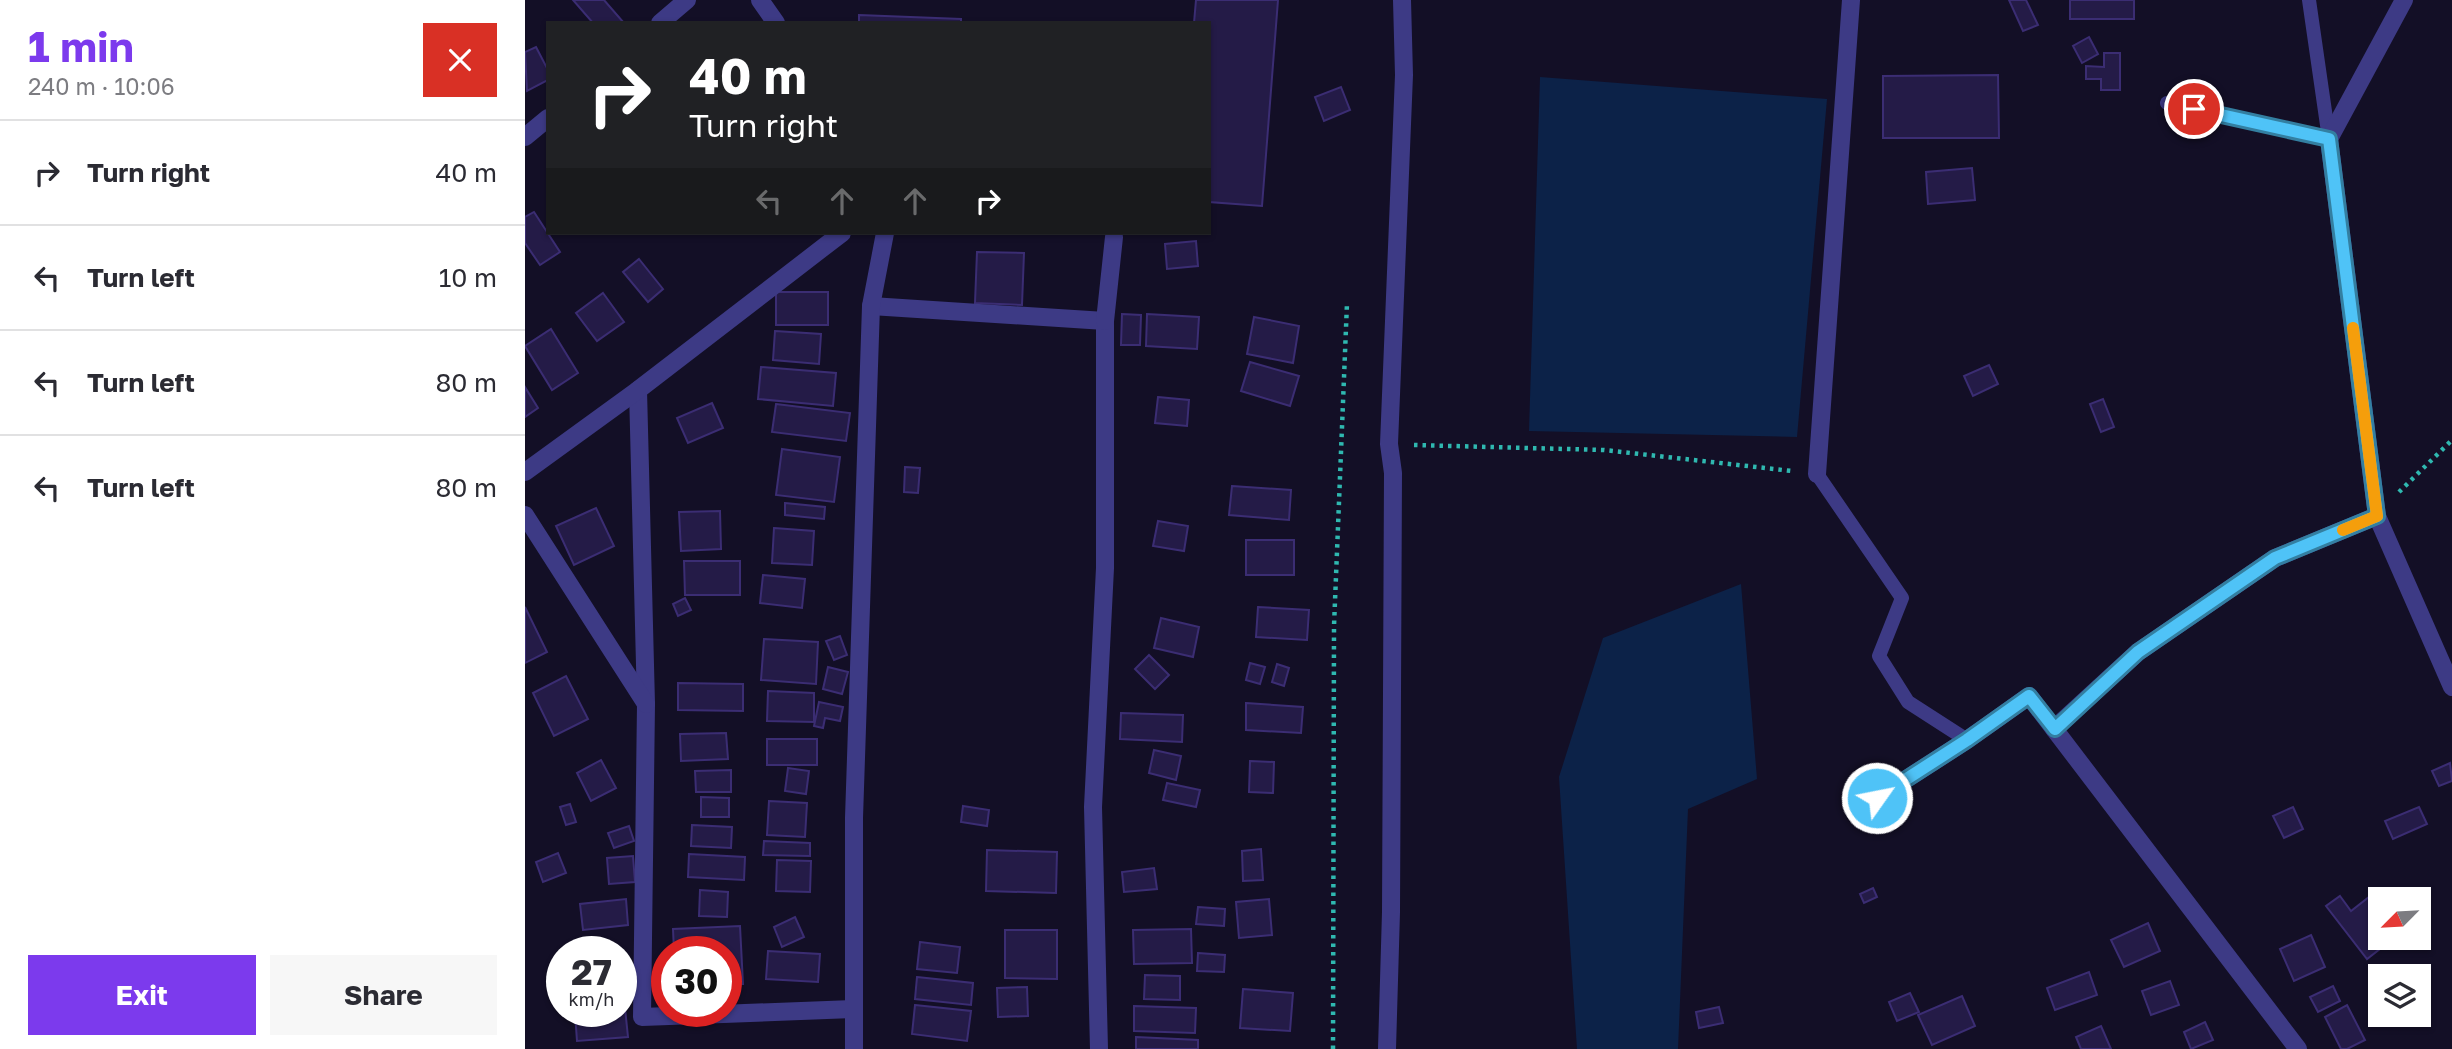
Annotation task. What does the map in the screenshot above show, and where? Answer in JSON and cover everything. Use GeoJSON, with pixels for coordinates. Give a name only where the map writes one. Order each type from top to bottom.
{"type":"FeatureCollection","features":[{"type":"Feature","properties":{"kind":"street"},"geometry":{"type":"LineString","coordinates":[[662,21],[687,0]]}},
{"type":"Feature","properties":{"kind":"street"},"geometry":{"type":"LineString","coordinates":[[760,0],[775,21]]}},
{"type":"Feature","properties":{"kind":"street"},"geometry":{"type":"LineString","coordinates":[[1387,1049],[1391,912],[1393,501],[1389,444],[1403,75],[1402,0]]}},
{"type":"Feature","properties":{"kind":"street"},"geometry":{"type":"LineString","coordinates":[[1817,474],[1851,0]]}},
{"type":"Feature","properties":{"kind":"street"},"geometry":{"type":"LineString","coordinates":[[2405,0],[2329,139],[2377,516],[2452,687]]}},
{"type":"Feature","properties":{"kind":"street"},"geometry":{"type":"LineString","coordinates":[[525,137],[546,120]]}},
{"type":"Feature","properties":{"kind":"street"},"geometry":{"type":"LineString","coordinates":[[525,472],[638,390],[839,235]]}},
{"type":"Feature","properties":{"kind":"street"},"geometry":{"type":"LineString","coordinates":[[854,1049],[854,818],[871,306],[885,235]]}},
{"type":"Feature","properties":{"kind":"street"},"geometry":{"type":"LineString","coordinates":[[1099,1049],[1093,807],[1105,568],[1105,321],[1114,237]]}},
{"type":"Feature","properties":{"kind":"street"},"geometry":{"type":"LineString","coordinates":[[871,306],[1105,321]]}},
{"type":"Feature","properties":{"kind":"street"},"geometry":{"type":"LineString","coordinates":[[638,390],[646,704],[642,1017],[853,1009]]}},
{"type":"Feature","properties":{"kind":"street"},"geometry":{"type":"LineString","coordinates":[[525,515],[646,704]]}},
{"type":"Feature","properties":{"kind":"street"},"geometry":{"type":"LineString","coordinates":[[2055,729],[2138,652],[2275,558],[2377,516]]}},
{"type":"Feature","properties":{"kind":"street"},"geometry":{"type":"LineString","coordinates":[[1877,798],[2029,696],[2298,1049]]}},
{"type":"Feature","properties":{"kind":"lane"},"geometry":{"type":"LineString","coordinates":[[2167,103],[2329,139],[2309,0]]}},
{"type":"Feature","properties":{"kind":"lane"},"geometry":{"type":"LineString","coordinates":[[1817,474],[1902,598],[1879,656],[1908,702],[1967,740]]}},
{"type":"Feature","properties":{"kind":"path"},"geometry":{"type":"LineString","coordinates":[[1333,1049],[1334,626],[1347,303]]}},
{"type":"Feature","properties":{"kind":"path"},"geometry":{"type":"LineString","coordinates":[[2377,516],[2452,440]]}},
{"type":"Feature","properties":{"kind":"path"},"geometry":{"type":"LineString","coordinates":[[1389,444],[1604,450],[1817,474]]}},
{"type":"Feature","properties":{"kind":"water"},"geometry":{"type":"Polygon","coordinates":[[[1540,77],[1827,99],[1797,437],[1529,431],[1540,77]]]}},
{"type":"Feature","properties":{"kind":"water"},"geometry":{"type":"Polygon","coordinates":[[[1741,584],[1757,779],[1688,809],[1678,1049],[1577,1049],[1559,777],[1603,638],[1741,584]]]}},
{"type":"Feature","properties":{"kind":"building"},"geometry":{"type":"Polygon","coordinates":[[[573,0],[604,0],[622,21],[591,21],[573,0]]]}},
{"type":"Feature","properties":{"kind":"building"},"geometry":{"type":"Polygon","coordinates":[[[1196,0],[1278,0],[1262,206],[1211,202],[1211,21],[1194,21],[1196,0]]]}},
{"type":"Feature","properties":{"kind":"building"},"geometry":{"type":"Polygon","coordinates":[[[2009,0],[2026,0],[2038,25],[2023,31],[2009,0]]]}},
{"type":"Feature","properties":{"kind":"building"},"geometry":{"type":"Polygon","coordinates":[[[2070,0],[2134,0],[2134,19],[2070,19],[2070,0]]]}},
{"type":"Feature","properties":{"kind":"building"},"geometry":{"type":"Polygon","coordinates":[[[859,15],[961,19],[961,21],[859,21],[859,15]]]}},
{"type":"Feature","properties":{"kind":"building"},"geometry":{"type":"Polygon","coordinates":[[[2089,37],[2098,54],[2082,63],[2073,46],[2089,37]]]}},
{"type":"Feature","properties":{"kind":"building"},"geometry":{"type":"Polygon","coordinates":[[[536,47],[546,66],[546,81],[527,91],[525,52],[536,47]]]}},
{"type":"Feature","properties":{"kind":"building"},"geometry":{"type":"Polygon","coordinates":[[[2104,53],[2120,53],[2120,90],[2101,90],[2101,79],[2086,79],[2086,66],[2104,67],[2104,53]]]}},
{"type":"Feature","properties":{"kind":"building"},"geometry":{"type":"Polygon","coordinates":[[[1998,75],[1999,138],[1883,138],[1883,76],[1998,75]]]}},
{"type":"Feature","properties":{"kind":"building"},"geometry":{"type":"Polygon","coordinates":[[[1341,87],[1350,110],[1324,121],[1315,97],[1341,87]]]}},
{"type":"Feature","properties":{"kind":"building"},"geometry":{"type":"Polygon","coordinates":[[[1972,168],[1975,200],[1928,204],[1926,172],[1972,168]]]}},
{"type":"Feature","properties":{"kind":"building"},"geometry":{"type":"Polygon","coordinates":[[[534,212],[546,235],[549,235],[560,252],[540,265],[525,243],[525,217],[534,212]]]}},
{"type":"Feature","properties":{"kind":"building"},"geometry":{"type":"Polygon","coordinates":[[[1196,241],[1198,266],[1167,269],[1165,244],[1196,241]]]}},
{"type":"Feature","properties":{"kind":"building"},"geometry":{"type":"Polygon","coordinates":[[[977,252],[1024,253],[1022,305],[975,303],[977,252]]]}},
{"type":"Feature","properties":{"kind":"building"},"geometry":{"type":"Polygon","coordinates":[[[639,259],[663,289],[648,302],[623,272],[639,259]]]}},
{"type":"Feature","properties":{"kind":"building"},"geometry":{"type":"Polygon","coordinates":[[[776,292],[828,292],[828,325],[776,325],[776,292]]]}},
{"type":"Feature","properties":{"kind":"building"},"geometry":{"type":"Polygon","coordinates":[[[603,293],[624,322],[597,341],[576,313],[603,293]]]}},
{"type":"Feature","properties":{"kind":"building"},"geometry":{"type":"Polygon","coordinates":[[[1122,314],[1141,315],[1140,345],[1121,345],[1122,314]]]}},
{"type":"Feature","properties":{"kind":"building"},"geometry":{"type":"Polygon","coordinates":[[[1147,314],[1199,317],[1197,349],[1146,346],[1147,314]]]}},
{"type":"Feature","properties":{"kind":"building"},"geometry":{"type":"Polygon","coordinates":[[[1254,317],[1299,326],[1293,363],[1247,354],[1254,317]]]}},
{"type":"Feature","properties":{"kind":"building"},"geometry":{"type":"Polygon","coordinates":[[[551,329],[578,373],[552,390],[525,346],[551,329]]]}},
{"type":"Feature","properties":{"kind":"building"},"geometry":{"type":"Polygon","coordinates":[[[775,331],[821,334],[819,364],[773,360],[775,331]]]}},
{"type":"Feature","properties":{"kind":"building"},"geometry":{"type":"Polygon","coordinates":[[[1250,362],[1299,376],[1290,406],[1241,391],[1250,362]]]}},
{"type":"Feature","properties":{"kind":"building"},"geometry":{"type":"Polygon","coordinates":[[[1989,365],[1998,384],[1973,396],[1964,376],[1989,365]]]}},
{"type":"Feature","properties":{"kind":"building"},"geometry":{"type":"Polygon","coordinates":[[[761,367],[836,373],[833,406],[758,399],[761,367]]]}},
{"type":"Feature","properties":{"kind":"building"},"geometry":{"type":"Polygon","coordinates":[[[525,387],[538,408],[525,417],[525,387]]]}},
{"type":"Feature","properties":{"kind":"building"},"geometry":{"type":"Polygon","coordinates":[[[1158,397],[1189,400],[1187,426],[1155,423],[1158,397]]]}},
{"type":"Feature","properties":{"kind":"building"},"geometry":{"type":"Polygon","coordinates":[[[2103,399],[2114,427],[2101,432],[2090,404],[2103,399]]]}},
{"type":"Feature","properties":{"kind":"building"},"geometry":{"type":"Polygon","coordinates":[[[712,403],[723,428],[688,443],[677,418],[712,403]]]}},
{"type":"Feature","properties":{"kind":"building"},"geometry":{"type":"Polygon","coordinates":[[[776,404],[850,413],[846,441],[772,432],[776,404]]]}},
{"type":"Feature","properties":{"kind":"building"},"geometry":{"type":"Polygon","coordinates":[[[782,449],[840,457],[834,502],[776,495],[782,449]]]}},
{"type":"Feature","properties":{"kind":"building"},"geometry":{"type":"Polygon","coordinates":[[[905,467],[920,468],[918,493],[904,492],[905,467]]]}},
{"type":"Feature","properties":{"kind":"building"},"geometry":{"type":"Polygon","coordinates":[[[1232,486],[1291,490],[1289,520],[1229,515],[1232,486]]]}},
{"type":"Feature","properties":{"kind":"building"},"geometry":{"type":"Polygon","coordinates":[[[785,503],[825,507],[824,519],[785,515],[785,503]]]}},
{"type":"Feature","properties":{"kind":"building"},"geometry":{"type":"Polygon","coordinates":[[[596,508],[614,546],[574,565],[556,526],[596,508]]]}},
{"type":"Feature","properties":{"kind":"building"},"geometry":{"type":"Polygon","coordinates":[[[720,511],[721,549],[681,551],[679,512],[720,511]]]}},
{"type":"Feature","properties":{"kind":"building"},"geometry":{"type":"Polygon","coordinates":[[[1158,521],[1188,526],[1184,551],[1153,546],[1158,521]]]}},
{"type":"Feature","properties":{"kind":"building"},"geometry":{"type":"Polygon","coordinates":[[[774,528],[814,531],[812,565],[772,563],[774,528]]]}},
{"type":"Feature","properties":{"kind":"building"},"geometry":{"type":"Polygon","coordinates":[[[1246,540],[1294,540],[1294,575],[1246,575],[1246,540]]]}},
{"type":"Feature","properties":{"kind":"building"},"geometry":{"type":"Polygon","coordinates":[[[684,561],[740,561],[740,595],[685,595],[684,561]]]}},
{"type":"Feature","properties":{"kind":"building"},"geometry":{"type":"Polygon","coordinates":[[[763,575],[805,579],[802,608],[760,603],[763,575]]]}},
{"type":"Feature","properties":{"kind":"building"},"geometry":{"type":"Polygon","coordinates":[[[685,598],[691,610],[678,616],[673,604],[685,598]]]}},
{"type":"Feature","properties":{"kind":"building"},"geometry":{"type":"Polygon","coordinates":[[[525,607],[547,652],[525,663],[525,607]]]}},
{"type":"Feature","properties":{"kind":"building"},"geometry":{"type":"Polygon","coordinates":[[[1258,607],[1309,610],[1307,640],[1256,637],[1258,607]]]}},
{"type":"Feature","properties":{"kind":"building"},"geometry":{"type":"Polygon","coordinates":[[[1161,618],[1199,627],[1193,657],[1154,648],[1161,618]]]}},
{"type":"Feature","properties":{"kind":"building"},"geometry":{"type":"Polygon","coordinates":[[[840,636],[847,655],[834,660],[826,641],[840,636]]]}},
{"type":"Feature","properties":{"kind":"building"},"geometry":{"type":"Polygon","coordinates":[[[764,639],[818,642],[816,684],[761,680],[764,639]]]}},
{"type":"Feature","properties":{"kind":"building"},"geometry":{"type":"Polygon","coordinates":[[[1149,655],[1169,675],[1155,689],[1135,669],[1149,655]]]}},
{"type":"Feature","properties":{"kind":"building"},"geometry":{"type":"Polygon","coordinates":[[[1250,663],[1265,667],[1260,684],[1246,680],[1250,663]]]}},
{"type":"Feature","properties":{"kind":"building"},"geometry":{"type":"Polygon","coordinates":[[[1277,664],[1289,668],[1284,686],[1272,682],[1277,664]]]}},
{"type":"Feature","properties":{"kind":"building"},"geometry":{"type":"Polygon","coordinates":[[[828,667],[848,672],[842,694],[823,689],[828,667]]]}},
{"type":"Feature","properties":{"kind":"building"},"geometry":{"type":"Polygon","coordinates":[[[566,676],[588,719],[554,736],[533,693],[566,676]]]}},
{"type":"Feature","properties":{"kind":"building"},"geometry":{"type":"Polygon","coordinates":[[[678,683],[743,684],[743,711],[678,710],[678,683]]]}},
{"type":"Feature","properties":{"kind":"building"},"geometry":{"type":"Polygon","coordinates":[[[768,691],[814,693],[814,722],[767,721],[768,691]]]}},
{"type":"Feature","properties":{"kind":"building"},"geometry":{"type":"Polygon","coordinates":[[[819,702],[843,707],[840,721],[825,718],[823,728],[814,726],[819,702]]]}},
{"type":"Feature","properties":{"kind":"building"},"geometry":{"type":"Polygon","coordinates":[[[1246,703],[1303,707],[1301,733],[1246,730],[1246,703]]]}},
{"type":"Feature","properties":{"kind":"building"},"geometry":{"type":"Polygon","coordinates":[[[1121,713],[1183,715],[1182,742],[1120,739],[1121,713]]]}},
{"type":"Feature","properties":{"kind":"building"},"geometry":{"type":"Polygon","coordinates":[[[726,733],[728,759],[681,761],[680,734],[726,733]]]}},
{"type":"Feature","properties":{"kind":"building"},"geometry":{"type":"Polygon","coordinates":[[[767,739],[817,739],[817,765],[767,765],[767,739]]]}},
{"type":"Feature","properties":{"kind":"building"},"geometry":{"type":"Polygon","coordinates":[[[1154,750],[1181,756],[1176,780],[1149,773],[1154,750]]]}},
{"type":"Feature","properties":{"kind":"building"},"geometry":{"type":"Polygon","coordinates":[[[601,760],[616,788],[591,801],[577,773],[601,760]]]}},
{"type":"Feature","properties":{"kind":"building"},"geometry":{"type":"Polygon","coordinates":[[[1250,761],[1274,762],[1273,793],[1249,792],[1250,761]]]}},
{"type":"Feature","properties":{"kind":"building"},"geometry":{"type":"Polygon","coordinates":[[[2450,763],[2452,781],[2439,786],[2432,771],[2450,763]]]}},
{"type":"Feature","properties":{"kind":"building"},"geometry":{"type":"Polygon","coordinates":[[[788,768],[809,771],[806,794],[785,791],[788,768]]]}},
{"type":"Feature","properties":{"kind":"building"},"geometry":{"type":"Polygon","coordinates":[[[731,770],[731,792],[696,792],[695,771],[731,770]]]}},
{"type":"Feature","properties":{"kind":"building"},"geometry":{"type":"Polygon","coordinates":[[[1167,783],[1200,790],[1196,807],[1163,800],[1167,783]]]}},
{"type":"Feature","properties":{"kind":"building"},"geometry":{"type":"Polygon","coordinates":[[[701,797],[729,798],[729,817],[701,817],[701,797]]]}},
{"type":"Feature","properties":{"kind":"building"},"geometry":{"type":"Polygon","coordinates":[[[769,801],[807,803],[805,837],[767,835],[769,801]]]}},
{"type":"Feature","properties":{"kind":"building"},"geometry":{"type":"Polygon","coordinates":[[[570,804],[576,822],[566,825],[560,807],[570,804]]]}},
{"type":"Feature","properties":{"kind":"building"},"geometry":{"type":"Polygon","coordinates":[[[963,806],[989,810],[987,826],[961,822],[963,806]]]}},
{"type":"Feature","properties":{"kind":"building"},"geometry":{"type":"Polygon","coordinates":[[[2293,807],[2303,829],[2284,838],[2273,816],[2293,807]]]}},
{"type":"Feature","properties":{"kind":"building"},"geometry":{"type":"Polygon","coordinates":[[[2419,807],[2427,824],[2393,839],[2385,821],[2419,807]]]}},
{"type":"Feature","properties":{"kind":"building"},"geometry":{"type":"Polygon","coordinates":[[[692,825],[732,827],[731,848],[691,846],[692,825]]]}},
{"type":"Feature","properties":{"kind":"building"},"geometry":{"type":"Polygon","coordinates":[[[629,826],[634,841],[614,848],[608,833],[629,826]]]}},
{"type":"Feature","properties":{"kind":"building"},"geometry":{"type":"Polygon","coordinates":[[[764,841],[810,843],[810,856],[763,855],[764,841]]]}},
{"type":"Feature","properties":{"kind":"building"},"geometry":{"type":"Polygon","coordinates":[[[1261,849],[1263,880],[1243,881],[1242,851],[1261,849]]]}},
{"type":"Feature","properties":{"kind":"building"},"geometry":{"type":"Polygon","coordinates":[[[987,850],[1057,852],[1056,893],[986,891],[987,850]]]}},
{"type":"Feature","properties":{"kind":"building"},"geometry":{"type":"Polygon","coordinates":[[[558,853],[566,873],[543,882],[536,862],[558,853]]]}},
{"type":"Feature","properties":{"kind":"building"},"geometry":{"type":"Polygon","coordinates":[[[689,854],[745,857],[744,880],[688,877],[689,854]]]}},
{"type":"Feature","properties":{"kind":"building"},"geometry":{"type":"Polygon","coordinates":[[[633,856],[635,882],[609,884],[607,858],[633,856]]]}},
{"type":"Feature","properties":{"kind":"building"},"geometry":{"type":"Polygon","coordinates":[[[777,860],[811,861],[810,892],[776,891],[777,860]]]}},
{"type":"Feature","properties":{"kind":"building"},"geometry":{"type":"Polygon","coordinates":[[[1154,868],[1157,889],[1124,892],[1122,872],[1154,868]]]}},
{"type":"Feature","properties":{"kind":"building"},"geometry":{"type":"Polygon","coordinates":[[[1873,888],[1877,897],[1864,903],[1860,894],[1873,888]]]}},
{"type":"Feature","properties":{"kind":"building"},"geometry":{"type":"Polygon","coordinates":[[[700,890],[728,892],[727,917],[699,916],[700,890]]]}},
{"type":"Feature","properties":{"kind":"building"},"geometry":{"type":"Polygon","coordinates":[[[2340,896],[2351,911],[2368,898],[2368,950],[2379,950],[2367,959],[2326,906],[2340,896]]]}},
{"type":"Feature","properties":{"kind":"building"},"geometry":{"type":"Polygon","coordinates":[[[626,899],[628,925],[583,930],[580,904],[626,899]]]}},
{"type":"Feature","properties":{"kind":"building"},"geometry":{"type":"Polygon","coordinates":[[[1269,899],[1272,935],[1239,938],[1236,902],[1269,899]]]}},
{"type":"Feature","properties":{"kind":"building"},"geometry":{"type":"Polygon","coordinates":[[[1198,907],[1225,909],[1224,926],[1196,924],[1198,907]]]}},
{"type":"Feature","properties":{"kind":"building"},"geometry":{"type":"Polygon","coordinates":[[[795,917],[804,937],[782,947],[774,927],[795,917]]]}},
{"type":"Feature","properties":{"kind":"building"},"geometry":{"type":"Polygon","coordinates":[[[2148,923],[2160,951],[2124,967],[2111,940],[2148,923]]]}},
{"type":"Feature","properties":{"kind":"building"},"geometry":{"type":"Polygon","coordinates":[[[740,926],[741,936],[673,936],[673,929],[740,926]]]}},
{"type":"Feature","properties":{"kind":"building"},"geometry":{"type":"Polygon","coordinates":[[[1191,929],[1192,963],[1134,964],[1133,930],[1191,929]]]}},
{"type":"Feature","properties":{"kind":"building"},"geometry":{"type":"Polygon","coordinates":[[[1005,930],[1057,930],[1057,979],[1005,978],[1005,930]]]}},
{"type":"Feature","properties":{"kind":"building"},"geometry":{"type":"Polygon","coordinates":[[[2311,935],[2325,967],[2294,981],[2280,949],[2311,935]]]}},
{"type":"Feature","properties":{"kind":"building"},"geometry":{"type":"Polygon","coordinates":[[[920,942],[960,947],[957,973],[917,969],[920,942]]]}},
{"type":"Feature","properties":{"kind":"building"},"geometry":{"type":"Polygon","coordinates":[[[768,951],[820,954],[818,982],[766,979],[768,951]]]}},
{"type":"Feature","properties":{"kind":"building"},"geometry":{"type":"Polygon","coordinates":[[[1198,953],[1225,955],[1224,972],[1197,971],[1198,953]]]}},
{"type":"Feature","properties":{"kind":"building"},"geometry":{"type":"Polygon","coordinates":[[[2089,972],[2097,995],[2055,1010],[2047,988],[2089,972]]]}},
{"type":"Feature","properties":{"kind":"building"},"geometry":{"type":"Polygon","coordinates":[[[1145,975],[1180,976],[1180,1000],[1144,999],[1145,975]]]}},
{"type":"Feature","properties":{"kind":"building"},"geometry":{"type":"Polygon","coordinates":[[[917,977],[973,983],[971,1005],[915,999],[917,977]]]}},
{"type":"Feature","properties":{"kind":"building"},"geometry":{"type":"Polygon","coordinates":[[[2170,981],[2179,1005],[2151,1015],[2142,991],[2170,981]]]}},
{"type":"Feature","properties":{"kind":"building"},"geometry":{"type":"Polygon","coordinates":[[[2333,986],[2340,1001],[2318,1012],[2310,997],[2333,986]]]}},
{"type":"Feature","properties":{"kind":"building"},"geometry":{"type":"Polygon","coordinates":[[[1027,987],[1028,1016],[998,1017],[997,988],[1027,987]]]}},
{"type":"Feature","properties":{"kind":"building"},"geometry":{"type":"Polygon","coordinates":[[[1243,989],[1293,993],[1290,1031],[1240,1028],[1243,989]]]}},
{"type":"Feature","properties":{"kind":"building"},"geometry":{"type":"Polygon","coordinates":[[[1910,993],[1919,1012],[1897,1021],[1889,1002],[1910,993]]]}},
{"type":"Feature","properties":{"kind":"building"},"geometry":{"type":"Polygon","coordinates":[[[1962,996],[1975,1026],[1932,1045],[1918,1015],[1962,996]]]}},
{"type":"Feature","properties":{"kind":"building"},"geometry":{"type":"Polygon","coordinates":[[[915,1005],[971,1011],[967,1041],[912,1034],[915,1005]]]}},
{"type":"Feature","properties":{"kind":"building"},"geometry":{"type":"Polygon","coordinates":[[[2347,1005],[2365,1040],[2347,1049],[2341,1049],[2325,1017],[2347,1005]]]}},
{"type":"Feature","properties":{"kind":"building"},"geometry":{"type":"Polygon","coordinates":[[[1134,1006],[1196,1008],[1195,1033],[1134,1031],[1134,1006]]]}},
{"type":"Feature","properties":{"kind":"building"},"geometry":{"type":"Polygon","coordinates":[[[1719,1007],[1723,1023],[1699,1028],[1696,1012],[1719,1007]]]}},
{"type":"Feature","properties":{"kind":"building"},"geometry":{"type":"Polygon","coordinates":[[[2205,1022],[2213,1040],[2191,1049],[2184,1032],[2205,1022]]]}},
{"type":"Feature","properties":{"kind":"building"},"geometry":{"type":"Polygon","coordinates":[[[2101,1026],[2111,1049],[2081,1049],[2076,1037],[2101,1026]]]}},
{"type":"Feature","properties":{"kind":"building"},"geometry":{"type":"Polygon","coordinates":[[[576,1027],[627,1027],[628,1037],[577,1041],[576,1027]]]}},
{"type":"Feature","properties":{"kind":"building"},"geometry":{"type":"Polygon","coordinates":[[[1136,1037],[1198,1040],[1198,1049],[1136,1049],[1136,1037]]]}},
{"type":"Feature","properties":{"kind":"slow traffic"},"geometry":{"type":"LineString","coordinates":[[2343,530],[2377,516],[2353,328]]}},
{"type":"Feature","properties":{"kind":"route"},"geometry":{"type":"LineString","coordinates":[[1877,798],[2029,696],[2055,729],[2138,652],[2275,558],[2377,516],[2329,139],[2194,109]]}}]}
